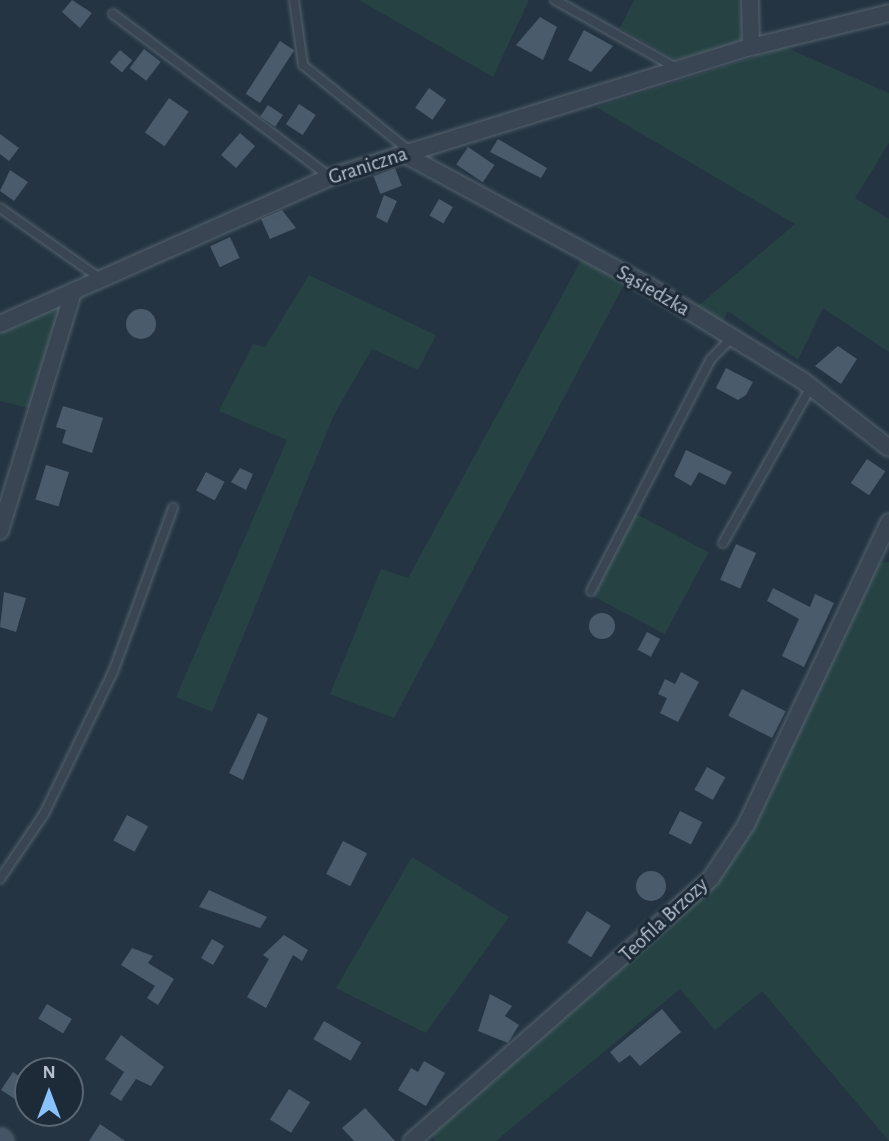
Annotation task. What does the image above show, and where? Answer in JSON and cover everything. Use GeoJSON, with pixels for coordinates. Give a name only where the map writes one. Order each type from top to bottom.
{"type":"FeatureCollection","features":[{"type":"Feature","properties":{"kind":"street"},"geometry":{"type":"LineString","coordinates":[[750,0],[751,47]]}},
{"type":"Feature","properties":{"kind":"street","name":"Graniczna"},"geometry":{"type":"LineString","coordinates":[[0,324],[330,177],[751,47],[889,13]]}},
{"type":"Feature","properties":{"kind":"street","name":"Sąsiedzka"},"geometry":{"type":"LineString","coordinates":[[408,153],[732,337],[811,387],[889,448]]}},
{"type":"Feature","properties":{"kind":"street"},"geometry":{"type":"LineString","coordinates":[[0,531],[74,292]]}},
{"type":"Feature","properties":{"kind":"street","name":"Teofila Brzozy"},"geometry":{"type":"LineString","coordinates":[[412,1141],[711,878],[746,825],[889,522]]}},
{"type":"Feature","properties":{"kind":"lane"},"geometry":{"type":"LineString","coordinates":[[294,0],[303,65],[408,153]]}},
{"type":"Feature","properties":{"kind":"lane"},"geometry":{"type":"LineString","coordinates":[[555,0],[679,69]]}},
{"type":"Feature","properties":{"kind":"lane"},"geometry":{"type":"LineString","coordinates":[[113,14],[330,177]]}},
{"type":"Feature","properties":{"kind":"lane"},"geometry":{"type":"LineString","coordinates":[[0,208],[102,280]]}},
{"type":"Feature","properties":{"kind":"lane"},"geometry":{"type":"LineString","coordinates":[[592,591],[711,359],[732,337]]}},
{"type":"Feature","properties":{"kind":"lane"},"geometry":{"type":"LineString","coordinates":[[723,544],[811,387]]}},
{"type":"Feature","properties":{"kind":"lane"},"geometry":{"type":"LineString","coordinates":[[0,879],[44,814],[113,672],[173,508]]}},
{"type":"Feature","properties":{"kind":"green space"},"geometry":{"type":"Polygon","coordinates":[[[359,0],[529,0],[493,77],[359,0]]]}},
{"type":"Feature","properties":{"kind":"green space"},"geometry":{"type":"Polygon","coordinates":[[[634,0],[741,0],[744,34],[739,42],[676,60],[620,28],[634,0]]]}},
{"type":"Feature","properties":{"kind":"green space"},"geometry":{"type":"Polygon","coordinates":[[[785,47],[889,93],[889,143],[855,198],[889,219],[889,352],[823,308],[798,360],[728,311],[721,324],[697,307],[795,224],[596,107],[785,47]]]}},
{"type":"Feature","properties":{"kind":"green space"},"geometry":{"type":"Polygon","coordinates":[[[584,255],[626,281],[394,718],[330,694],[381,569],[408,578],[584,255]]]}},
{"type":"Feature","properties":{"kind":"green space"},"geometry":{"type":"Polygon","coordinates":[[[309,275],[436,335],[418,370],[372,349],[334,415],[212,712],[176,697],[287,440],[219,411],[253,344],[265,347],[309,275]]]}},
{"type":"Feature","properties":{"kind":"green space"},"geometry":{"type":"Polygon","coordinates":[[[59,307],[63,311],[33,409],[0,401],[0,333],[59,307]]]}},
{"type":"Feature","properties":{"kind":"green space"},"geometry":{"type":"Polygon","coordinates":[[[629,510],[708,552],[665,634],[585,592],[629,510]]]}},
{"type":"Feature","properties":{"kind":"green space"},"geometry":{"type":"Polygon","coordinates":[[[889,562],[889,1141],[762,991],[715,1030],[680,989],[496,1141],[435,1141],[430,1134],[712,889],[754,825],[877,563],[889,562]]]}},
{"type":"Feature","properties":{"kind":"green space"},"geometry":{"type":"Polygon","coordinates":[[[412,857],[509,917],[426,1033],[336,988],[412,857]]]}},
{"type":"Feature","properties":{"kind":"building"},"geometry":{"type":"Polygon","coordinates":[[[72,0],[92,13],[80,28],[62,12],[72,0]]]}},
{"type":"Feature","properties":{"kind":"building"},"geometry":{"type":"Polygon","coordinates":[[[540,17],[557,27],[543,60],[516,45],[540,17]]]}},
{"type":"Feature","properties":{"kind":"building"},"geometry":{"type":"Polygon","coordinates":[[[584,30],[613,46],[591,72],[568,60],[584,30]]]}},
{"type":"Feature","properties":{"kind":"building"},"geometry":{"type":"Polygon","coordinates":[[[280,41],[294,50],[260,103],[246,94],[280,41]]]}},
{"type":"Feature","properties":{"kind":"building"},"geometry":{"type":"Polygon","coordinates":[[[144,49],[161,62],[146,81],[130,68],[144,49]]]}},
{"type":"Feature","properties":{"kind":"building"},"geometry":{"type":"Polygon","coordinates":[[[120,50],[132,60],[122,73],[110,62],[120,50]]]}},
{"type":"Feature","properties":{"kind":"building"},"geometry":{"type":"Polygon","coordinates":[[[429,88],[446,100],[432,120],[415,108],[429,88]]]}},
{"type":"Feature","properties":{"kind":"building"},"geometry":{"type":"Polygon","coordinates":[[[169,98],[189,112],[165,146],[145,132],[169,98]]]}},
{"type":"Feature","properties":{"kind":"building"},"geometry":{"type":"Polygon","coordinates":[[[299,104],[316,115],[303,135],[286,124],[299,104]]]}},
{"type":"Feature","properties":{"kind":"building"},"geometry":{"type":"Polygon","coordinates":[[[268,105],[283,115],[275,127],[260,117],[268,105]]]}},
{"type":"Feature","properties":{"kind":"building"},"geometry":{"type":"Polygon","coordinates":[[[240,133],[255,146],[236,168],[221,155],[240,133]]]}},
{"type":"Feature","properties":{"kind":"building"},"geometry":{"type":"Polygon","coordinates":[[[0,134],[19,148],[9,161],[0,154],[0,134]]]}},
{"type":"Feature","properties":{"kind":"building"},"geometry":{"type":"Polygon","coordinates":[[[498,139],[547,168],[541,178],[490,152],[498,139]]]}},
{"type":"Feature","properties":{"kind":"building"},"geometry":{"type":"Polygon","coordinates":[[[468,147],[495,165],[483,182],[456,164],[468,147]]]}},
{"type":"Feature","properties":{"kind":"building"},"geometry":{"type":"Polygon","coordinates":[[[395,168],[402,186],[380,194],[374,176],[395,168]]]}},
{"type":"Feature","properties":{"kind":"building"},"geometry":{"type":"Polygon","coordinates":[[[10,170],[28,182],[14,201],[0,191],[10,170]]]}},
{"type":"Feature","properties":{"kind":"building"},"geometry":{"type":"Polygon","coordinates":[[[384,195],[397,201],[387,223],[376,217],[384,195]]]}},
{"type":"Feature","properties":{"kind":"building"},"geometry":{"type":"Polygon","coordinates":[[[439,199],[453,207],[443,223],[430,215],[439,199]]]}},
{"type":"Feature","properties":{"kind":"building"},"geometry":{"type":"Polygon","coordinates":[[[282,210],[296,228],[270,239],[261,219],[282,210]]]}},
{"type":"Feature","properties":{"kind":"building"},"geometry":{"type":"Polygon","coordinates":[[[230,237],[240,258],[220,267],[210,246],[230,237]]]}},
{"type":"Feature","properties":{"kind":"building"},"geometry":{"type":"Polygon","coordinates":[[[141,309],[147,310],[155,318],[155,330],[147,338],[141,339],[135,338],[127,330],[126,324],[127,318],[135,310],[141,309]]]}},
{"type":"Feature","properties":{"kind":"building"},"geometry":{"type":"Polygon","coordinates":[[[838,346],[857,359],[841,384],[815,366],[838,346]]]}},
{"type":"Feature","properties":{"kind":"building"},"geometry":{"type":"Polygon","coordinates":[[[726,368],[753,382],[746,395],[738,400],[716,388],[726,368]]]}},
{"type":"Feature","properties":{"kind":"building"},"geometry":{"type":"Polygon","coordinates":[[[63,406],[103,418],[92,453],[62,443],[66,430],[56,427],[63,406]]]}},
{"type":"Feature","properties":{"kind":"building"},"geometry":{"type":"Polygon","coordinates":[[[686,450],[732,472],[725,485],[699,472],[691,486],[674,476],[686,450]]]}},
{"type":"Feature","properties":{"kind":"building"},"geometry":{"type":"Polygon","coordinates":[[[867,459],[885,471],[869,495],[851,483],[867,459]]]}},
{"type":"Feature","properties":{"kind":"building"},"geometry":{"type":"Polygon","coordinates":[[[46,465],[69,472],[58,506],[35,499],[46,465]]]}},
{"type":"Feature","properties":{"kind":"building"},"geometry":{"type":"Polygon","coordinates":[[[240,468],[253,474],[246,490],[231,482],[240,468]]]}},
{"type":"Feature","properties":{"kind":"building"},"geometry":{"type":"Polygon","coordinates":[[[206,472],[225,482],[215,500],[196,491],[206,472]]]}},
{"type":"Feature","properties":{"kind":"building"},"geometry":{"type":"Polygon","coordinates":[[[736,544],[756,553],[740,589],[720,580],[736,544]]]}},
{"type":"Feature","properties":{"kind":"building"},"geometry":{"type":"Polygon","coordinates":[[[773,588],[810,607],[815,594],[834,603],[804,667],[782,656],[799,619],[767,601],[773,588]]]}},
{"type":"Feature","properties":{"kind":"building"},"geometry":{"type":"Polygon","coordinates":[[[4,592],[26,598],[16,632],[0,627],[4,592]]]}},
{"type":"Feature","properties":{"kind":"building"},"geometry":{"type":"Polygon","coordinates":[[[602,613],[611,617],[615,626],[611,635],[602,639],[593,635],[589,626],[593,617],[602,613]]]}},
{"type":"Feature","properties":{"kind":"building"},"geometry":{"type":"Polygon","coordinates":[[[647,632],[660,639],[651,657],[638,650],[647,632]]]}},
{"type":"Feature","properties":{"kind":"building"},"geometry":{"type":"Polygon","coordinates":[[[681,672],[699,682],[678,722],[660,713],[667,698],[658,694],[665,679],[675,684],[681,672]]]}},
{"type":"Feature","properties":{"kind":"building"},"geometry":{"type":"Polygon","coordinates":[[[742,689],[786,711],[772,738],[728,716],[742,689]]]}},
{"type":"Feature","properties":{"kind":"building"},"geometry":{"type":"Polygon","coordinates":[[[258,713],[268,718],[243,780],[229,773],[258,713]]]}},
{"type":"Feature","properties":{"kind":"building"},"geometry":{"type":"Polygon","coordinates":[[[707,767],[725,777],[713,800],[694,790],[707,767]]]}},
{"type":"Feature","properties":{"kind":"building"},"geometry":{"type":"Polygon","coordinates":[[[680,811],[702,822],[691,845],[669,833],[680,811]]]}},
{"type":"Feature","properties":{"kind":"building"},"geometry":{"type":"Polygon","coordinates":[[[127,815],[148,826],[135,852],[113,841],[127,815]]]}},
{"type":"Feature","properties":{"kind":"building"},"geometry":{"type":"Polygon","coordinates":[[[343,841],[367,853],[350,886],[326,874],[343,841]]]}},
{"type":"Feature","properties":{"kind":"building"},"geometry":{"type":"Polygon","coordinates":[[[651,871],[662,875],[666,886],[662,897],[651,901],[640,897],[636,886],[640,875],[651,871]]]}},
{"type":"Feature","properties":{"kind":"building"},"geometry":{"type":"Polygon","coordinates":[[[209,890],[267,917],[260,928],[199,907],[209,890]]]}},
{"type":"Feature","properties":{"kind":"building"},"geometry":{"type":"Polygon","coordinates":[[[587,911],[611,926],[591,957],[567,942],[587,911]]]}},
{"type":"Feature","properties":{"kind":"building"},"geometry":{"type":"Polygon","coordinates":[[[284,935],[308,950],[302,961],[293,955],[266,1008],[247,997],[269,959],[263,955],[284,935]]]}},
{"type":"Feature","properties":{"kind":"building"},"geometry":{"type":"Polygon","coordinates":[[[212,939],[224,946],[213,965],[201,958],[212,939]]]}},
{"type":"Feature","properties":{"kind":"building"},"geometry":{"type":"Polygon","coordinates":[[[132,948],[153,956],[148,963],[174,979],[158,1005],[147,998],[155,986],[121,965],[132,948]]]}},
{"type":"Feature","properties":{"kind":"building"},"geometry":{"type":"Polygon","coordinates":[[[490,994],[512,1006],[505,1016],[519,1025],[508,1043],[478,1031],[490,994]]]}},
{"type":"Feature","properties":{"kind":"building"},"geometry":{"type":"Polygon","coordinates":[[[47,1004],[72,1019],[63,1034],[38,1019],[47,1004]]]}},
{"type":"Feature","properties":{"kind":"building"},"geometry":{"type":"Polygon","coordinates":[[[662,1009],[681,1032],[640,1066],[630,1055],[619,1063],[610,1052],[662,1009]]]}},
{"type":"Feature","properties":{"kind":"building"},"geometry":{"type":"Polygon","coordinates":[[[324,1021],[361,1042],[351,1061],[314,1039],[324,1021]]]}},
{"type":"Feature","properties":{"kind":"building"},"geometry":{"type":"Polygon","coordinates":[[[121,1035],[164,1067],[151,1086],[136,1079],[121,1101],[110,1094],[124,1072],[105,1059],[121,1035]]]}},
{"type":"Feature","properties":{"kind":"building"},"geometry":{"type":"Polygon","coordinates":[[[424,1061],[445,1073],[426,1106],[398,1090],[411,1068],[418,1072],[424,1061]]]}},
{"type":"Feature","properties":{"kind":"building"},"geometry":{"type":"Polygon","coordinates":[[[13,1072],[14,1073],[14,1098],[1,1090],[13,1072]]]}},
{"type":"Feature","properties":{"kind":"building"},"geometry":{"type":"Polygon","coordinates":[[[289,1089],[310,1102],[291,1133],[270,1120],[289,1089]]]}},
{"type":"Feature","properties":{"kind":"building"},"geometry":{"type":"Polygon","coordinates":[[[365,1108],[395,1141],[354,1141],[342,1128],[365,1108]]]}},
{"type":"Feature","properties":{"kind":"building"},"geometry":{"type":"Polygon","coordinates":[[[100,1124],[125,1141],[89,1141],[100,1124]]]}}]}
